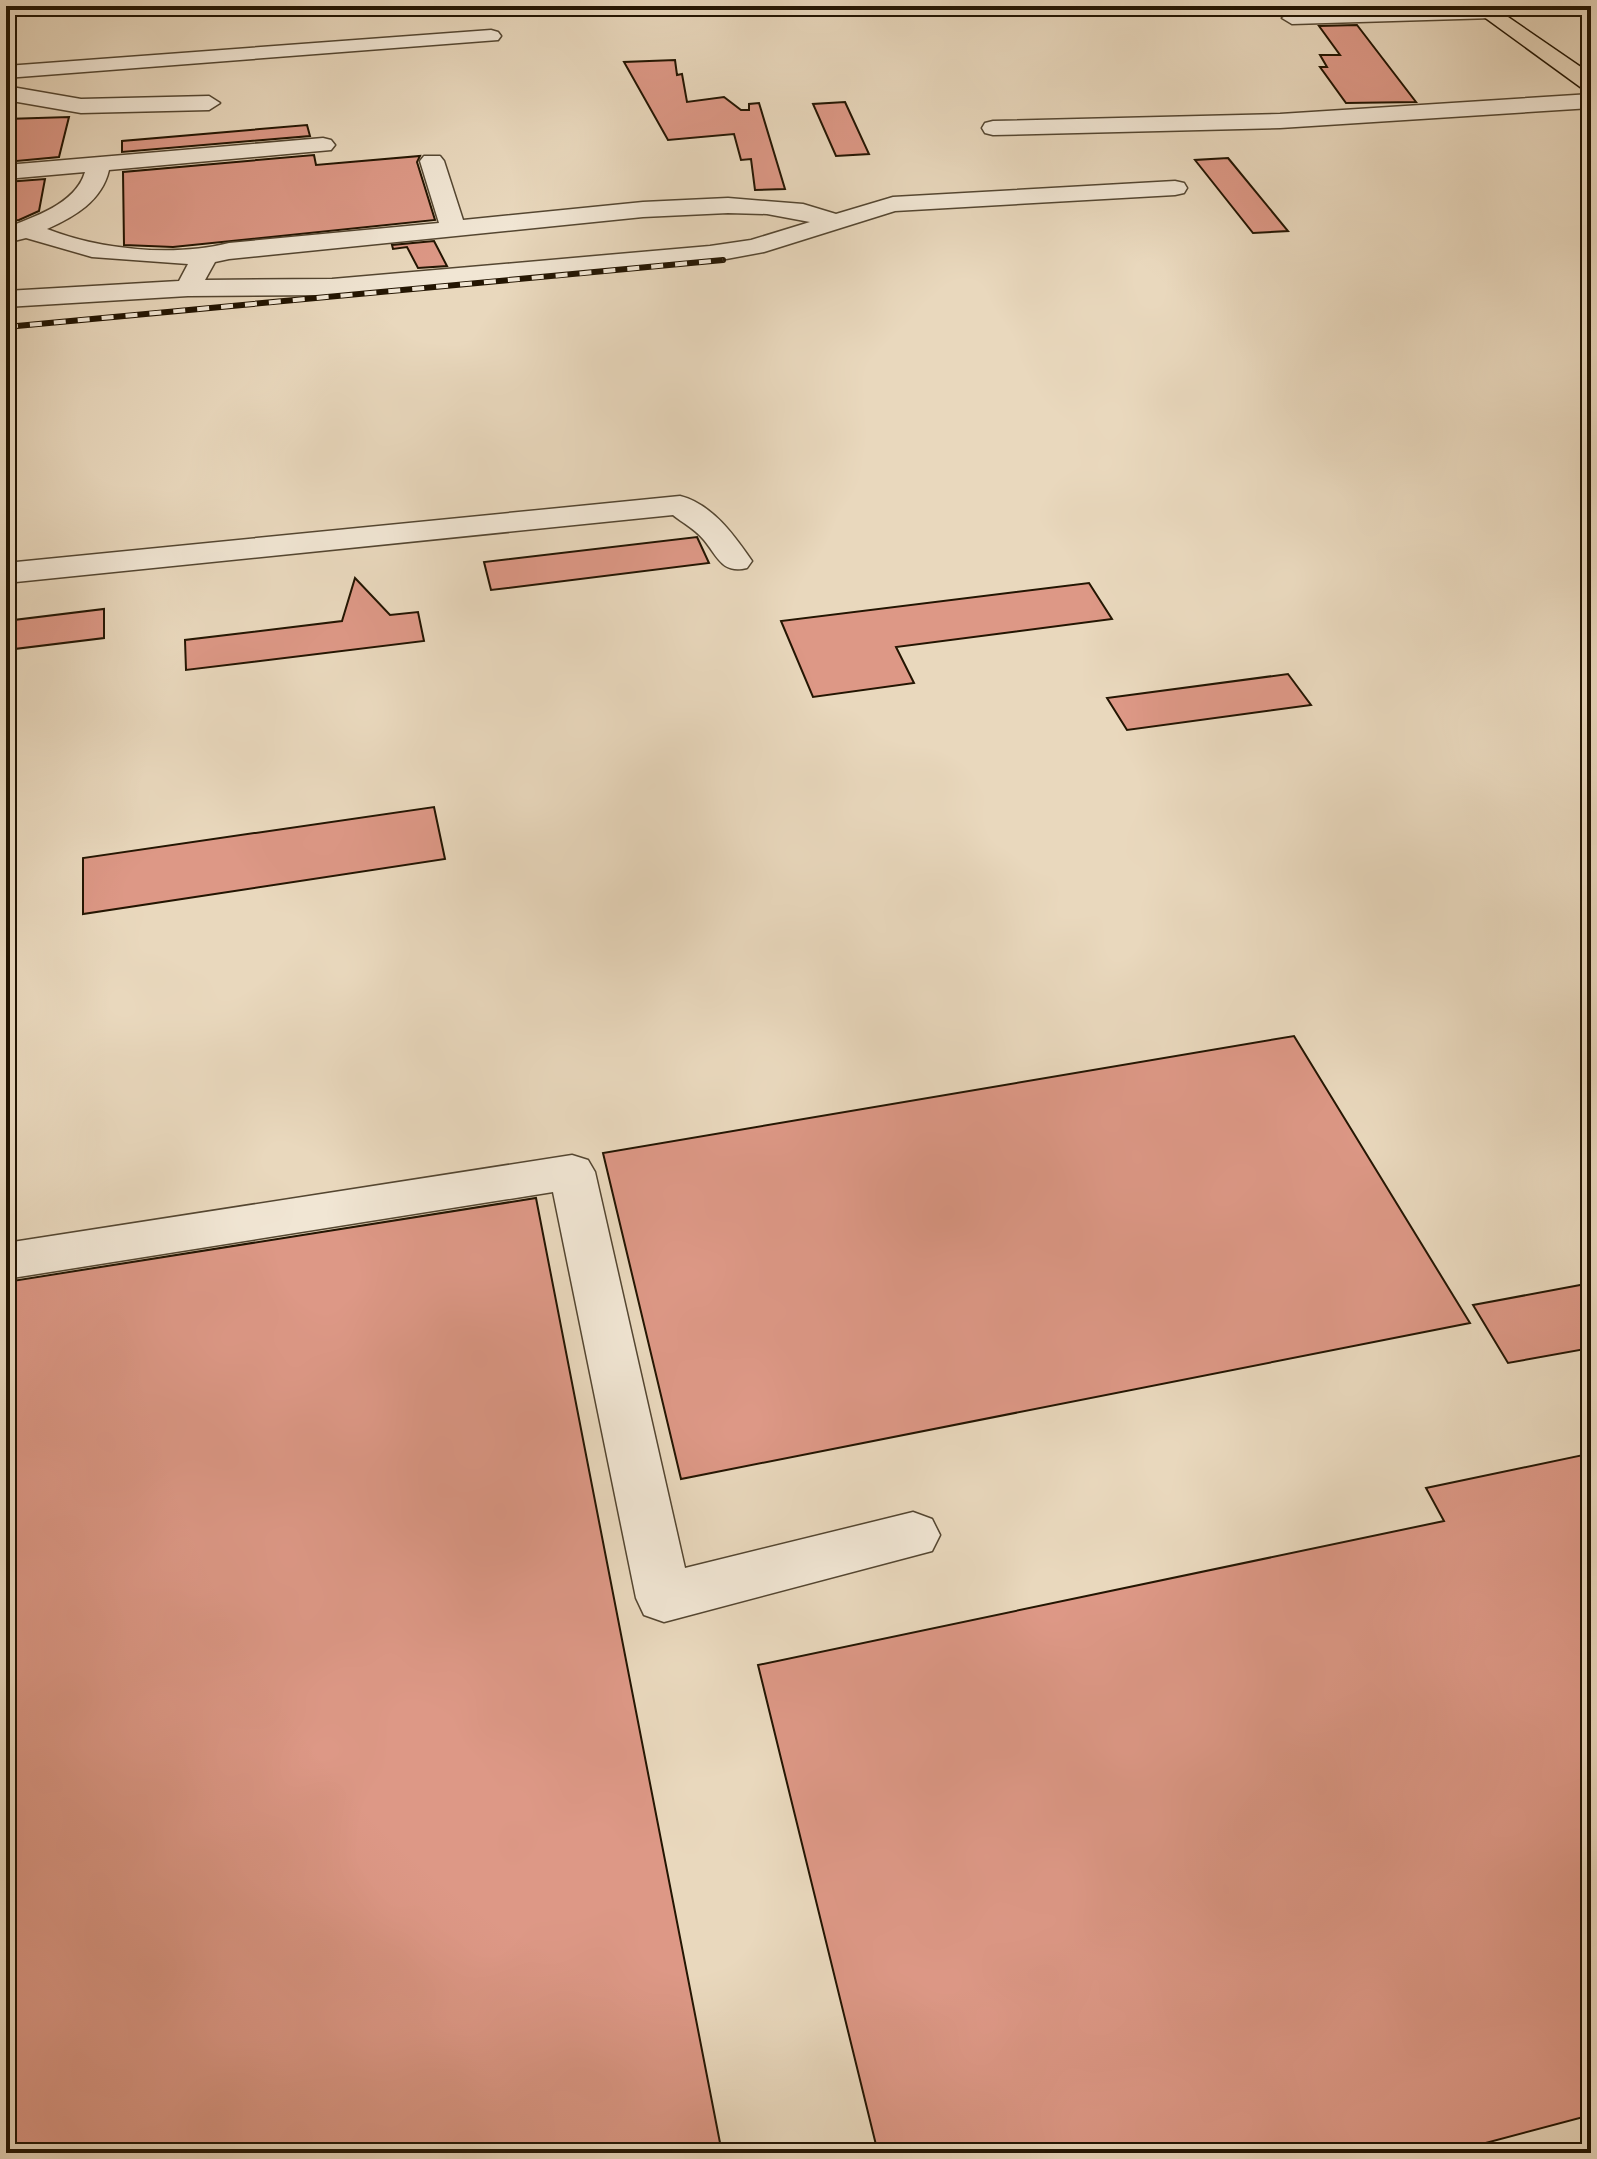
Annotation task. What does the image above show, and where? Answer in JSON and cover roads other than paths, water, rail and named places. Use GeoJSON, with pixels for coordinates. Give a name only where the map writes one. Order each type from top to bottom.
{"type":"FeatureCollection","features":[{"type":"Feature","properties":{"kind":"main road"},"geometry":{"type":"LineString","coordinates":[[1483,10],[1591,84]]}},
{"type":"Feature","properties":{"kind":"lane"},"geometry":{"type":"LineString","coordinates":[[1292,18],[1483,10]]}},
{"type":"Feature","properties":{"kind":"lane"},"geometry":{"type":"LineString","coordinates":[[6,72],[491,36]]}},
{"type":"Feature","properties":{"kind":"lane"},"geometry":{"type":"LineString","coordinates":[[6,93],[47,102],[94,106],[209,103]]}},
{"type":"Feature","properties":{"kind":"lane"},"geometry":{"type":"LineString","coordinates":[[993,128],[1280,121],[1591,101]]}},
{"type":"Feature","properties":{"kind":"lane"},"geometry":{"type":"LineString","coordinates":[[6,172],[323,145]]}},
{"type":"Feature","properties":{"kind":"lane"},"geometry":{"type":"LineString","coordinates":[[432,161],[453,229]]}},
{"type":"Feature","properties":{"kind":"lane"},"geometry":{"type":"LineString","coordinates":[[16,232],[46,221],[83,198],[98,173],[99,164]]}},
{"type":"Feature","properties":{"kind":"lane"},"geometry":{"type":"LineString","coordinates":[[6,299],[188,288],[332,287],[710,254],[755,247],[833,221],[910,202],[1175,188]]}},
{"type":"Feature","properties":{"kind":"lane"},"geometry":{"type":"LineString","coordinates":[[16,232],[121,256],[205,257],[229,251],[627,211],[708,206],[802,211],[833,221]]}},
{"type":"Feature","properties":{"kind":"lane"},"geometry":{"type":"LineString","coordinates":[[188,288],[205,257]]}},
{"type":"Feature","properties":{"kind":"lane"},"geometry":{"type":"LineString","coordinates":[[6,573],[680,505],[713,530],[736,561]]}},
{"type":"Feature","properties":{"kind":"lane"},"geometry":{"type":"LineString","coordinates":[[6,1261],[572,1172],[664,1598],[913,1535]]}},
{"type":"Feature","properties":{"kind":"railway"},"geometry":{"type":"LineString","coordinates":[[6,327],[723,260]]}}]}
